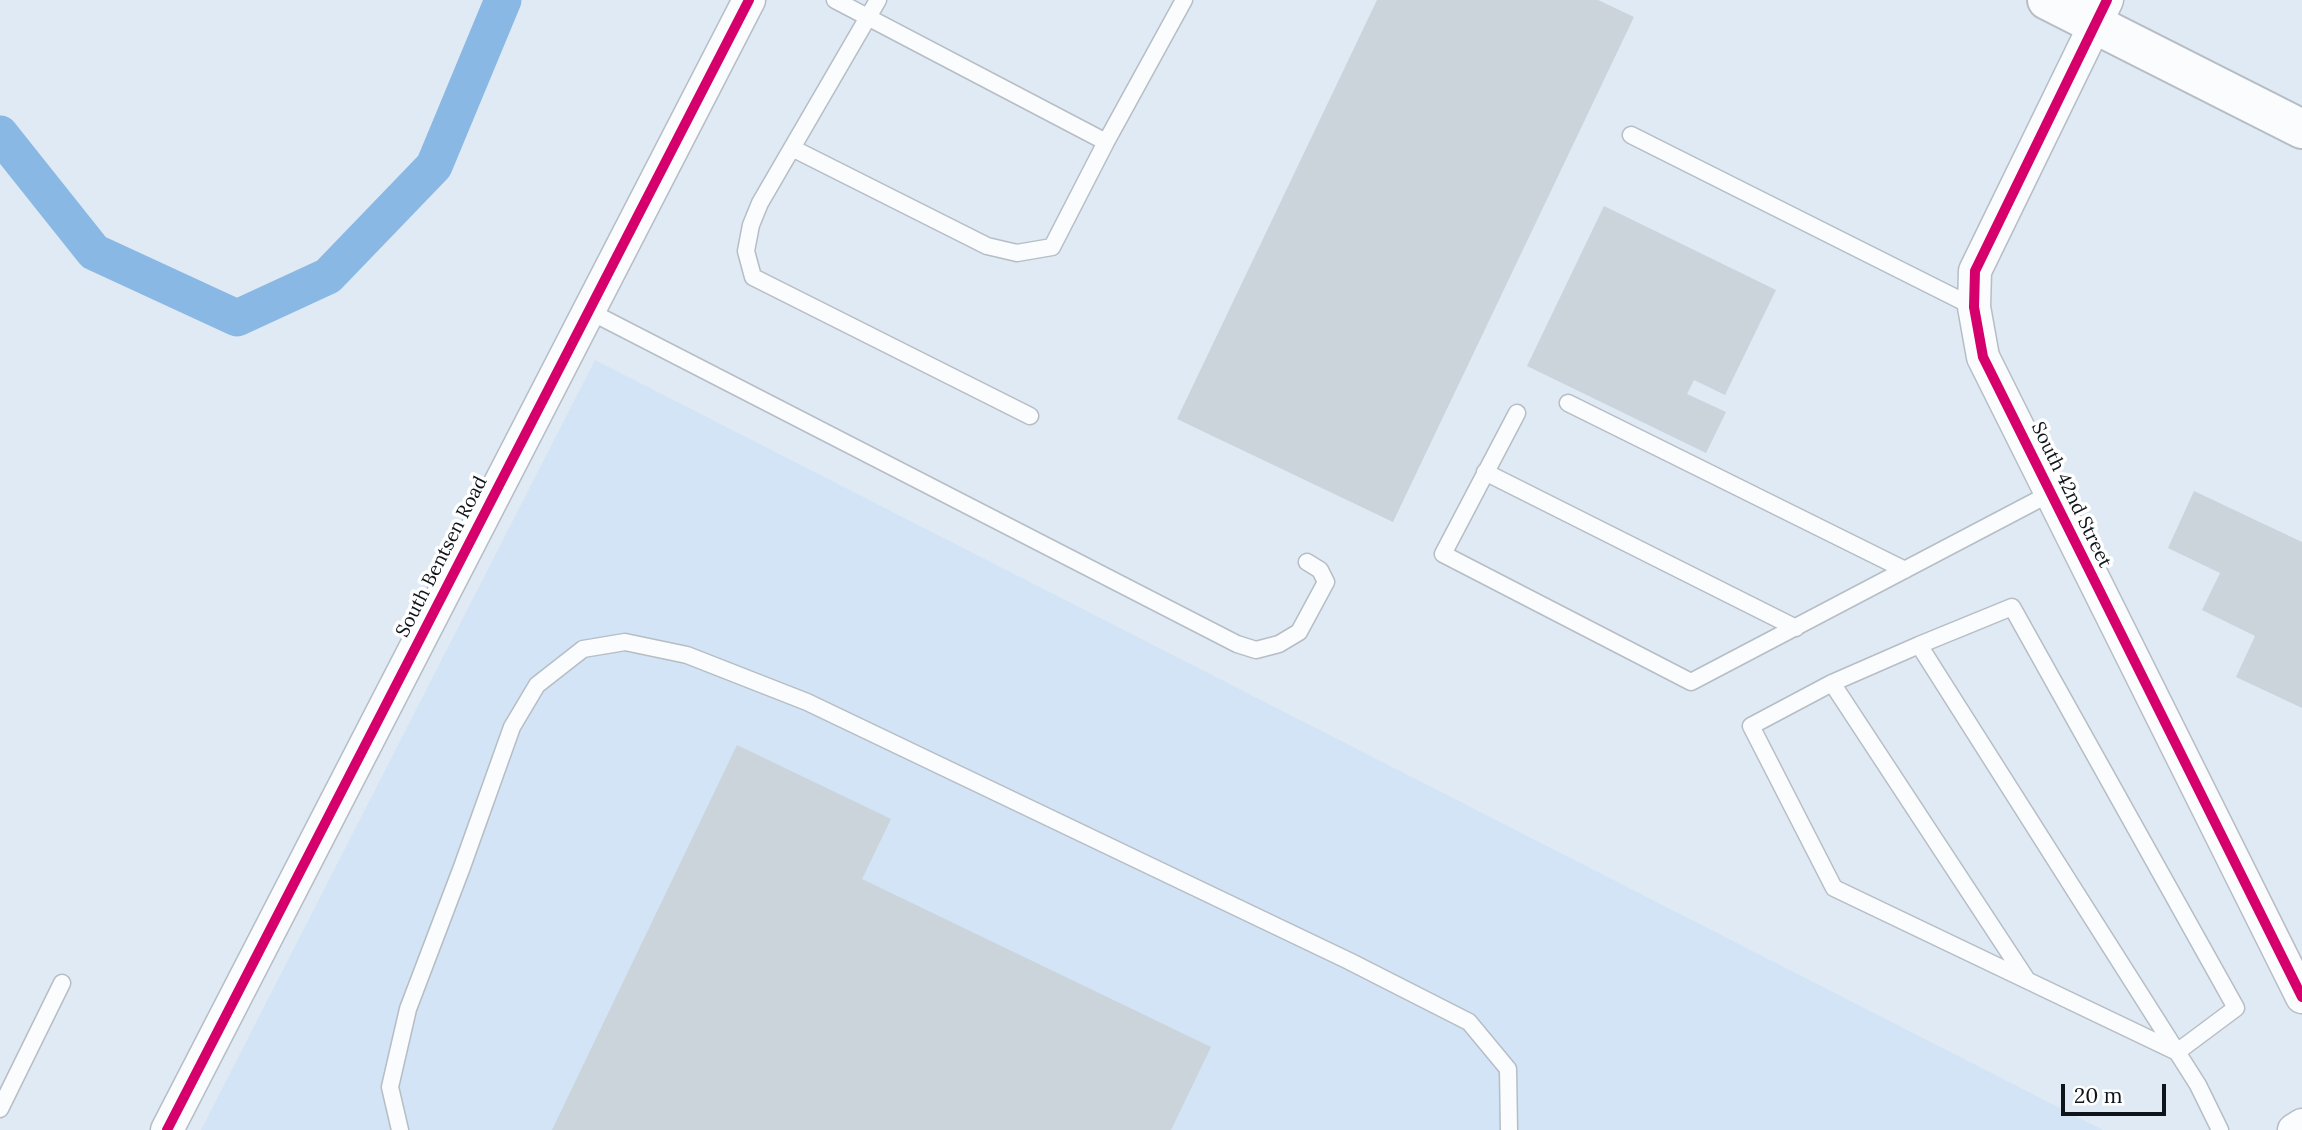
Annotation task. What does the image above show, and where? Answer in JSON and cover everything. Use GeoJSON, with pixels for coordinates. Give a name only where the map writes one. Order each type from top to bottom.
{"type":"FeatureCollection","features":[{"type":"Feature","properties":{"kind":"main road"},"geometry":{"type":"LineString","coordinates":[[2047,0],[2102,12],[2302,129]]}},
{"type":"Feature","properties":{"kind":"street","name":"South Bentsen Road"},"geometry":{"type":"LineString","coordinates":[[167,1130],[749,0]]}},
{"type":"Feature","properties":{"kind":"street","name":"South 42nd Street"},"geometry":{"type":"LineString","coordinates":[[2102,12],[1975,271],[1974,307],[1983,358],[2302,997]]}},
{"type":"Feature","properties":{"kind":"street"},"geometry":{"type":"LineString","coordinates":[[2294,1130],[2302,1125]]}},
{"type":"Feature","properties":{"kind":"lane"},"geometry":{"type":"LineString","coordinates":[[835,0],[1106,142]]}},
{"type":"Feature","properties":{"kind":"lane"},"geometry":{"type":"LineString","coordinates":[[878,0],[760,203],[751,225],[746,251],[753,276],[1030,416]]}},
{"type":"Feature","properties":{"kind":"lane"},"geometry":{"type":"LineString","coordinates":[[792,148],[987,246],[1017,253],[1052,247],[1184,0]]}},
{"type":"Feature","properties":{"kind":"lane"},"geometry":{"type":"LineString","coordinates":[[1631,135],[1974,307]]}},
{"type":"Feature","properties":{"kind":"lane"},"geometry":{"type":"LineString","coordinates":[[589,311],[1237,644],[1256,650],[1279,644],[1299,632],[1326,582],[1320,570],[1307,562]]}},
{"type":"Feature","properties":{"kind":"lane"},"geometry":{"type":"LineString","coordinates":[[1568,403],[1905,570]]}},
{"type":"Feature","properties":{"kind":"lane"},"geometry":{"type":"LineString","coordinates":[[1517,413],[1443,554],[1691,681],[2051,494]]}},
{"type":"Feature","properties":{"kind":"lane"},"geometry":{"type":"LineString","coordinates":[[1485,472],[1796,628]]}},
{"type":"Feature","properties":{"kind":"lane"},"geometry":{"type":"LineString","coordinates":[[2012,607],[2236,1008],[2177,1052],[1834,888],[1751,726],[1832,683],[2012,607]]}},
{"type":"Feature","properties":{"kind":"lane"},"geometry":{"type":"LineString","coordinates":[[400,1130],[390,1087],[408,1009],[512,727],[537,685],[583,649],[625,642],[687,655],[807,702],[1336,955],[1469,1022],[1508,1069],[1509,1130]]}},
{"type":"Feature","properties":{"kind":"lane"},"geometry":{"type":"LineString","coordinates":[[1919,645],[2198,1084],[2220,1130]]}},
{"type":"Feature","properties":{"kind":"lane"},"geometry":{"type":"LineString","coordinates":[[1832,683],[2027,980]]}},
{"type":"Feature","properties":{"kind":"lane"},"geometry":{"type":"LineString","coordinates":[[0,1109],[62,983]]}},
{"type":"Feature","properties":{"kind":"shaded area"},"geometry":{"type":"Polygon","coordinates":[[[595,360],[2103,1130],[201,1130],[595,360]]]}},
{"type":"Feature","properties":{"kind":"building"},"geometry":{"type":"Polygon","coordinates":[[[1377,0],[1598,0],[1634,17],[1393,522],[1177,419],[1377,0]]]}},
{"type":"Feature","properties":{"kind":"building"},"geometry":{"type":"Polygon","coordinates":[[[1604,206],[1776,290],[1725,395],[1694,380],[1687,394],[1726,412],[1706,453],[1527,366],[1604,206]]]}},
{"type":"Feature","properties":{"kind":"building"},"geometry":{"type":"Polygon","coordinates":[[[2194,491],[2302,542],[2302,708],[2236,677],[2255,636],[2202,610],[2220,573],[2168,548],[2194,491]]]}},
{"type":"Feature","properties":{"kind":"building"},"geometry":{"type":"Polygon","coordinates":[[[737,745],[891,819],[862,879],[1211,1047],[1171,1130],[552,1130],[737,745]]]}},
{"type":"Feature","properties":{"kind":"waterway"},"geometry":{"type":"LineString","coordinates":[[0,134],[94,252],[237,318],[328,276],[434,166],[503,0]]}},
{"type":"Feature","properties":{"kind":"cycle path"},"geometry":{"type":"LineString","coordinates":[[167,1130],[749,0]]}},
{"type":"Feature","properties":{"kind":"cycle path"},"geometry":{"type":"LineString","coordinates":[[2107,0],[1975,271],[1974,307],[1983,357],[2302,997]]}}]}
